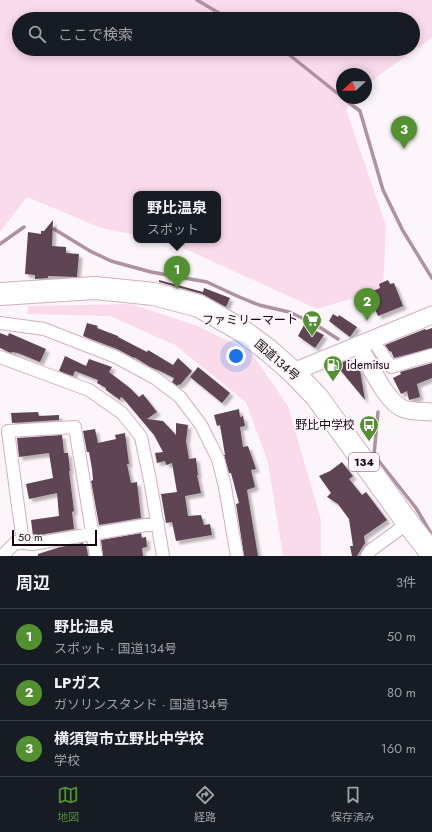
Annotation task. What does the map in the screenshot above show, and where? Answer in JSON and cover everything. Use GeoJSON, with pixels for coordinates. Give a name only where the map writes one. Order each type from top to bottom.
{"type":"FeatureCollection","features":[{"type":"Feature","properties":{"kind":"highway","name":"国道134号"},"geometry":{"type":"LineString","coordinates":[[0,294],[95,288],[154,294],[199,306],[241,330],[268,350],[293,372],[317,397],[432,554]]}},
{"type":"Feature","properties":{"kind":"street"},"geometry":{"type":"LineString","coordinates":[[293,372],[432,315]]}},
{"type":"Feature","properties":{"kind":"street"},"geometry":{"type":"LineString","coordinates":[[0,323],[44,329],[116,357],[155,378],[180,397],[201,426],[218,459],[225,487],[236,556]]}},
{"type":"Feature","properties":{"kind":"street"},"geometry":{"type":"LineString","coordinates":[[365,342],[391,367],[432,355]]}},
{"type":"Feature","properties":{"kind":"street"},"geometry":{"type":"LineString","coordinates":[[365,342],[382,387],[393,402],[404,409],[432,412]]}},
{"type":"Feature","properties":{"kind":"street"},"geometry":{"type":"LineString","coordinates":[[0,357],[89,390],[122,413],[141,437],[163,556]]}},
{"type":"Feature","properties":{"kind":"street"},"geometry":{"type":"LineString","coordinates":[[29,548],[8,431],[75,427],[96,556]]}},
{"type":"Feature","properties":{"kind":"street"},"geometry":{"type":"LineString","coordinates":[[2,556],[16,542],[29,548],[92,533],[158,523]]}},
{"type":"Feature","properties":{"kind":"street"},"geometry":{"type":"LineString","coordinates":[[367,556],[371,550],[408,523]]}},
{"type":"Feature","properties":{"kind":"shaded area"},"geometry":{"type":"Polygon","coordinates":[[[0,0],[432,0],[432,38],[420,46],[420,12],[12,12],[12,56],[406,56],[379,75],[372,82],[372,68],[336,68],[336,104],[351,104],[346,109],[386,226],[383,289],[317,309],[172,243],[221,243],[221,191],[133,191],[133,234],[101,228],[27,197],[0,232],[0,0]]]}},
{"type":"Feature","properties":{"kind":"shaded area"},"geometry":{"type":"Polygon","coordinates":[[[131,304],[195,325],[251,352],[288,406],[321,520],[321,556],[283,556],[268,462],[246,402],[175,345],[110,316],[27,314],[29,306],[131,304]]]}},
{"type":"Feature","properties":{"kind":"building"},"geometry":{"type":"Polygon","coordinates":[[[53,220],[52,246],[66,247],[66,253],[79,254],[77,277],[48,276],[48,278],[35,279],[35,275],[25,274],[28,232],[41,234],[41,231],[44,231],[53,220]]]}},
{"type":"Feature","properties":{"kind":"building"},"geometry":{"type":"Polygon","coordinates":[[[159,280],[203,292],[204,288],[230,298],[226,307],[202,294],[159,282],[159,280]]]}},
{"type":"Feature","properties":{"kind":"building"},"geometry":{"type":"Polygon","coordinates":[[[388,280],[390,284],[394,283],[403,306],[378,316],[368,293],[380,288],[379,284],[388,280]]]}},
{"type":"Feature","properties":{"kind":"building"},"geometry":{"type":"Polygon","coordinates":[[[333,314],[338,317],[339,315],[357,327],[350,337],[329,321],[333,314]]]}},
{"type":"Feature","properties":{"kind":"building"},"geometry":{"type":"Polygon","coordinates":[[[87,323],[98,326],[97,328],[118,336],[147,352],[148,350],[173,365],[178,358],[192,371],[180,385],[179,384],[177,386],[172,382],[174,378],[117,349],[83,336],[87,323]]]}},
{"type":"Feature","properties":{"kind":"building"},"geometry":{"type":"Polygon","coordinates":[[[304,325],[324,335],[315,348],[298,336],[304,325]]]}},
{"type":"Feature","properties":{"kind":"building"},"geometry":{"type":"Polygon","coordinates":[[[432,328],[432,348],[394,358],[391,351],[390,352],[385,345],[425,329],[432,328]]]}},
{"type":"Feature","properties":{"kind":"building"},"geometry":{"type":"Polygon","coordinates":[[[0,333],[8,336],[9,333],[46,349],[40,362],[18,353],[11,353],[0,348],[0,333]]]}},
{"type":"Feature","properties":{"kind":"building"},"geometry":{"type":"Polygon","coordinates":[[[65,356],[86,366],[89,359],[112,367],[109,372],[139,397],[143,394],[157,412],[147,419],[163,421],[176,435],[176,423],[188,425],[186,441],[189,459],[196,458],[197,475],[201,493],[185,496],[188,516],[201,515],[204,525],[210,524],[212,535],[176,541],[172,522],[166,523],[161,494],[177,492],[172,463],[166,465],[165,461],[157,463],[155,453],[163,452],[154,435],[122,397],[120,397],[120,400],[106,390],[106,388],[97,383],[98,380],[75,371],[73,376],[59,371],[65,356]]]}},
{"type":"Feature","properties":{"kind":"building"},"geometry":{"type":"Polygon","coordinates":[[[350,359],[360,370],[365,400],[336,365],[350,359]]]}},
{"type":"Feature","properties":{"kind":"building"},"geometry":{"type":"Polygon","coordinates":[[[432,363],[432,378],[417,384],[420,397],[409,400],[407,391],[401,394],[393,378],[401,374],[400,372],[432,363]]]}},
{"type":"Feature","properties":{"kind":"building"},"geometry":{"type":"Polygon","coordinates":[[[198,367],[230,393],[222,403],[190,377],[198,367]]]}},
{"type":"Feature","properties":{"kind":"building"},"geometry":{"type":"Polygon","coordinates":[[[239,409],[240,417],[243,416],[245,426],[240,427],[243,447],[248,446],[256,469],[251,470],[255,487],[247,490],[258,556],[244,556],[236,504],[239,503],[231,473],[229,473],[224,455],[220,425],[217,426],[214,415],[239,409]]]}},
{"type":"Feature","properties":{"kind":"building"},"geometry":{"type":"Polygon","coordinates":[[[38,412],[39,416],[59,415],[59,420],[12,423],[11,413],[38,412]]]}},
{"type":"Feature","properties":{"kind":"building"},"geometry":{"type":"Polygon","coordinates":[[[95,429],[98,443],[116,439],[115,435],[125,433],[129,464],[127,464],[131,483],[137,482],[141,518],[99,525],[91,481],[93,480],[92,469],[83,431],[95,429]]]}},
{"type":"Feature","properties":{"kind":"building"},"geometry":{"type":"Polygon","coordinates":[[[62,435],[64,453],[68,453],[74,511],[72,512],[74,529],[33,536],[31,520],[59,516],[57,493],[29,499],[26,484],[53,478],[49,453],[19,457],[17,438],[62,435]]]}},
{"type":"Feature","properties":{"kind":"building"},"geometry":{"type":"Polygon","coordinates":[[[342,462],[353,476],[349,479],[362,495],[366,492],[387,520],[364,536],[365,543],[357,556],[352,556],[350,546],[353,546],[349,519],[338,504],[327,497],[331,493],[319,476],[330,471],[342,462]]]}},
{"type":"Feature","properties":{"kind":"building"},"geometry":{"type":"Polygon","coordinates":[[[141,533],[142,538],[146,537],[147,547],[142,548],[143,556],[103,556],[101,540],[141,533]]]}},
{"type":"Feature","properties":{"kind":"building"},"geometry":{"type":"Polygon","coordinates":[[[83,543],[83,545],[86,544],[88,556],[38,556],[38,554],[60,547],[83,543]]]}},
{"type":"Feature","properties":{"kind":"waterway"},"geometry":{"type":"LineString","coordinates":[[197,0],[217,12]]}},
{"type":"Feature","properties":{"kind":"waterway"},"geometry":{"type":"LineString","coordinates":[[291,56],[336,92]]}},
{"type":"Feature","properties":{"kind":"waterway"},"geometry":{"type":"LineString","coordinates":[[351,104],[360,111],[383,190],[403,231],[432,278]]}},
{"type":"Feature","properties":{"kind":"waterway"},"geometry":{"type":"LineString","coordinates":[[0,244],[24,227]]}},
{"type":"Feature","properties":{"kind":"waterway"},"geometry":{"type":"LineString","coordinates":[[54,229],[90,251],[111,261],[151,272],[207,282],[259,305],[289,312],[313,323],[338,339]]}},
{"type":"Feature","properties":{"kind":"waterway"},"geometry":{"type":"LineString","coordinates":[[378,412],[374,455],[416,508],[432,535]]}},
{"type":"Feature","properties":{"kind":"place","name":"横須賀市立野比中学校"},"geometry":{"type":"Point","coordinates":[404,149]}},
{"type":"Feature","properties":{"kind":"place","name":"野比温泉"},"geometry":{"type":"Point","coordinates":[177,289]}},
{"type":"Feature","properties":{"kind":"place","name":"LPガス"},"geometry":{"type":"Point","coordinates":[367,321]}},
{"type":"Feature","properties":{"kind":"place","name":"ファミリーマート"},"geometry":{"type":"Point","coordinates":[312,337]}},
{"type":"Feature","properties":{"kind":"place","name":"idemitsu"},"geometry":{"type":"Point","coordinates":[333,382]}},
{"type":"Feature","properties":{"kind":"place","name":"野比中学校"},"geometry":{"type":"Point","coordinates":[369,442]}}]}
